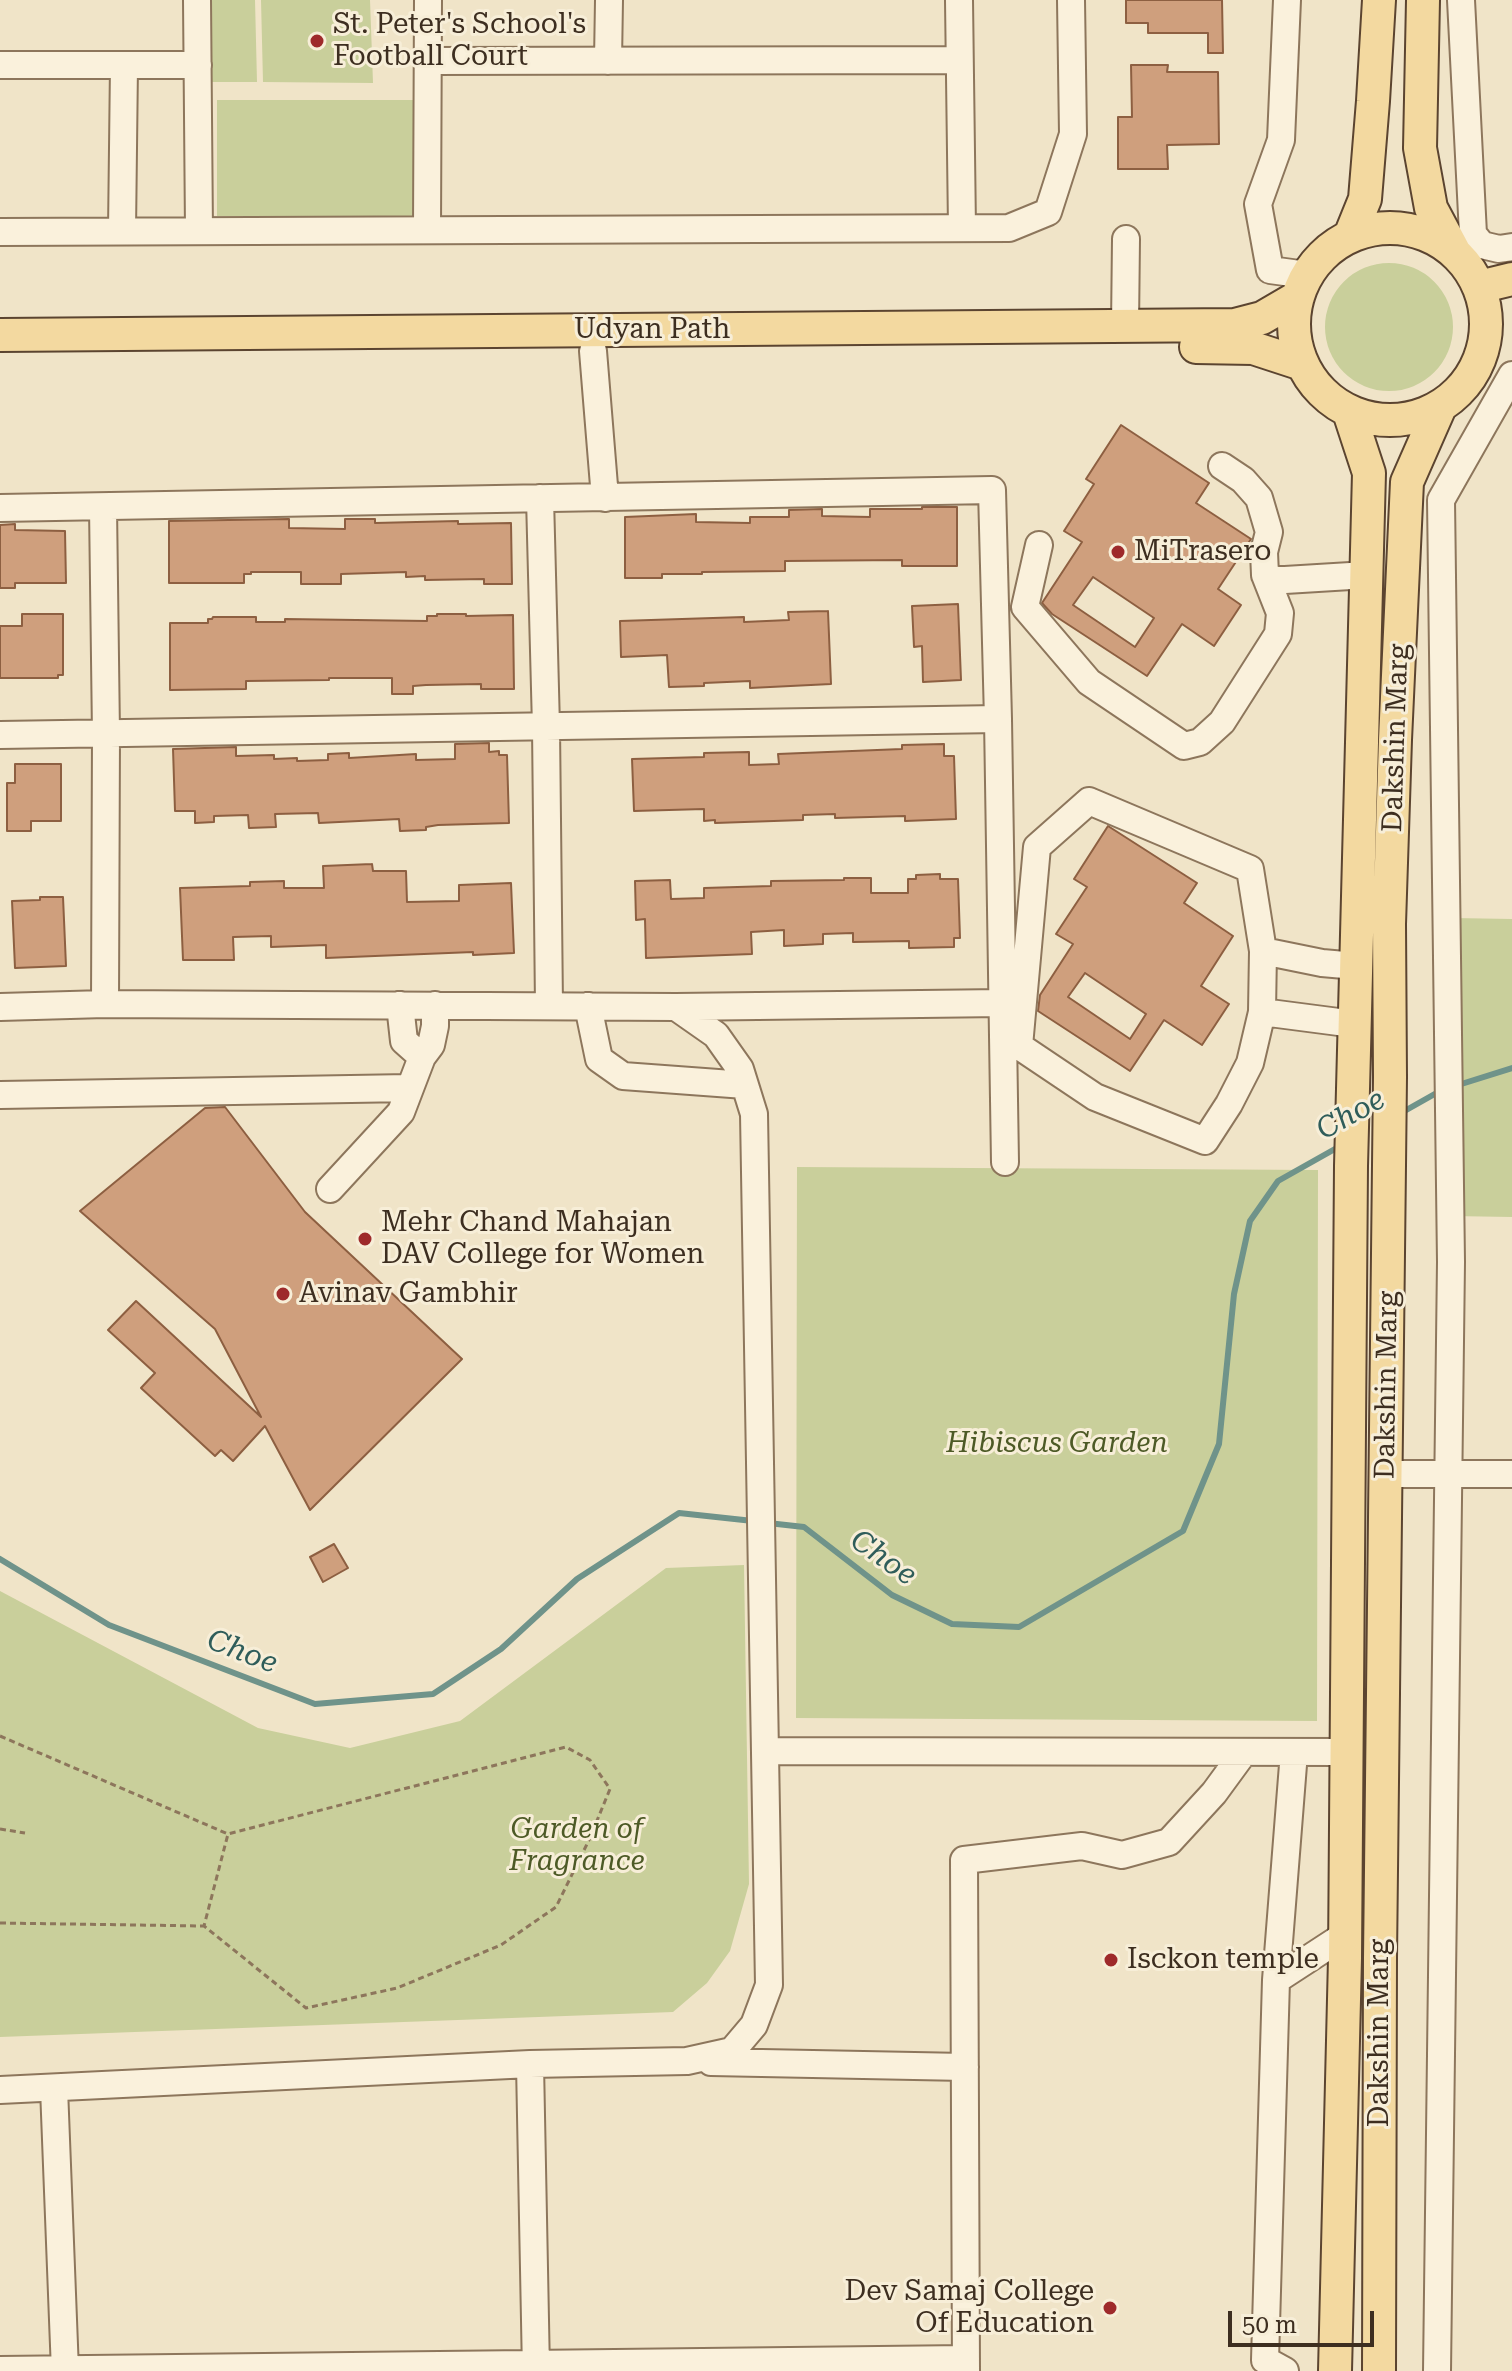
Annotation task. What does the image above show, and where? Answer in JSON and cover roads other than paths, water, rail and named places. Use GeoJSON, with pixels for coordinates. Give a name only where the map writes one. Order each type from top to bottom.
{"type":"FeatureCollection","features":[{"type":"Feature","properties":{"kind":"main road"},"geometry":{"type":"LineString","coordinates":[[1350,236],[1365,199],[1379,0]]}},
{"type":"Feature","properties":{"kind":"main road"},"geometry":{"type":"LineString","coordinates":[[1423,0],[1420,148],[1431,208],[1455,253],[1472,274],[1484,302],[1484,346],[1469,380],[1456,395],[1440,407],[1409,419],[1381,421],[1349,412],[1317,388],[1297,350],[1295,306],[1302,286],[1336,244],[1372,229],[1400,228],[1424,234],[1455,253]]}},
{"type":"Feature","properties":{"kind":"main road"},"geometry":{"type":"LineString","coordinates":[[1479,287],[1512,279]]}},
{"type":"Feature","properties":{"kind":"main road","name":"Udyan Path"},"geometry":{"type":"LineString","coordinates":[[0,335],[1235,325],[1262,318],[1302,286]]}},
{"type":"Feature","properties":{"kind":"main road"},"geometry":{"type":"LineString","coordinates":[[1484,346],[1512,320]]}},
{"type":"Feature","properties":{"kind":"main road","name":"Udyan Path"},"geometry":{"type":"LineString","coordinates":[[0,356],[1221,346],[1253,348],[1302,364]]}},
{"type":"Feature","properties":{"kind":"main road","name":"Dakshin Marg"},"geometry":{"type":"LineString","coordinates":[[1379,2371],[1390,909],[1395,725],[1407,482],[1440,407]]}},
{"type":"Feature","properties":{"kind":"main road","name":"Dakshin Marg"},"geometry":{"type":"LineString","coordinates":[[1335,2371],[1345,1935],[1351,1166],[1369,473],[1349,412]]}},
{"type":"Feature","properties":{"kind":"street"},"geometry":{"type":"LineString","coordinates":[[197,0],[199,231]]}},
{"type":"Feature","properties":{"kind":"street"},"geometry":{"type":"LineString","coordinates":[[427,229],[428,0]]}},
{"type":"Feature","properties":{"kind":"street"},"geometry":{"type":"LineString","coordinates":[[608,61],[609,0]]}},
{"type":"Feature","properties":{"kind":"street"},"geometry":{"type":"LineString","coordinates":[[959,0],[962,228]]}},
{"type":"Feature","properties":{"kind":"street"},"geometry":{"type":"LineString","coordinates":[[0,232],[1009,228],[1048,212],[1073,134],[1071,0]]}},
{"type":"Feature","properties":{"kind":"street"},"geometry":{"type":"LineString","coordinates":[[1287,0],[1281,140],[1258,204],[1270,270],[1302,286]]}},
{"type":"Feature","properties":{"kind":"street"},"geometry":{"type":"LineString","coordinates":[[1461,0],[1473,234],[1482,245],[1499,249],[1512,247]]}},
{"type":"Feature","properties":{"kind":"street"},"geometry":{"type":"LineString","coordinates":[[428,61],[959,60]]}},
{"type":"Feature","properties":{"kind":"street"},"geometry":{"type":"LineString","coordinates":[[0,65],[198,65]]}},
{"type":"Feature","properties":{"kind":"street"},"geometry":{"type":"LineString","coordinates":[[122,231],[124,65]]}},
{"type":"Feature","properties":{"kind":"street"},"geometry":{"type":"LineString","coordinates":[[1125,326],[1126,239]]}},
{"type":"Feature","properties":{"kind":"street"},"geometry":{"type":"LineString","coordinates":[[593,351],[605,498]]}},
{"type":"Feature","properties":{"kind":"street"},"geometry":{"type":"LineString","coordinates":[[1437,2371],[1451,1262],[1441,500],[1512,375]]}},
{"type":"Feature","properties":{"kind":"street"},"geometry":{"type":"LineString","coordinates":[[1039,545],[1025,607],[1089,682],[1184,746],[1200,742],[1222,722],[1278,634],[1280,613],[1265,575],[1264,552],[1269,532],[1259,498],[1243,480],[1222,466]]}},
{"type":"Feature","properties":{"kind":"street"},"geometry":{"type":"LineString","coordinates":[[0,508],[992,490],[1005,1162]]}},
{"type":"Feature","properties":{"kind":"street"},"geometry":{"type":"LineString","coordinates":[[540,498],[549,1006]]}},
{"type":"Feature","properties":{"kind":"street"},"geometry":{"type":"LineString","coordinates":[[103,507],[105,1004]]}},
{"type":"Feature","properties":{"kind":"street"},"geometry":{"type":"LineString","coordinates":[[1265,575],[1285,580],[1367,575]]}},
{"type":"Feature","properties":{"kind":"street"},"geometry":{"type":"LineString","coordinates":[[0,735],[998,719]]}},
{"type":"Feature","properties":{"kind":"street"},"geometry":{"type":"LineString","coordinates":[[1089,801],[1250,869],[1263,951],[1262,1012],[1250,1063],[1205,1141],[1095,1097],[1019,1046],[1037,847],[1089,801]]}},
{"type":"Feature","properties":{"kind":"street"},"geometry":{"type":"LineString","coordinates":[[1263,951],[1322,963],[1356,966]]}},
{"type":"Feature","properties":{"kind":"street"},"geometry":{"type":"LineString","coordinates":[[0,1007],[105,1004],[676,1007],[1002,1003]]}},
{"type":"Feature","properties":{"kind":"street"},"geometry":{"type":"LineString","coordinates":[[400,1005],[404,1041],[422,1057]]}},
{"type":"Feature","properties":{"kind":"street"},"geometry":{"type":"LineString","coordinates":[[330,1189],[401,1112],[422,1057],[431,1045],[435,1005]]}},
{"type":"Feature","properties":{"kind":"street"},"geometry":{"type":"LineString","coordinates":[[588,1006],[599,1059],[623,1076],[745,1085]]}},
{"type":"Feature","properties":{"kind":"street"},"geometry":{"type":"LineString","coordinates":[[676,1007],[716,1035],[740,1069],[754,1114],[769,1985],[754,2025],[732,2051],[687,2061]]}},
{"type":"Feature","properties":{"kind":"street"},"geometry":{"type":"LineString","coordinates":[[1262,1012],[1354,1024]]}},
{"type":"Feature","properties":{"kind":"street"},"geometry":{"type":"LineString","coordinates":[[0,1095],[409,1088]]}},
{"type":"Feature","properties":{"kind":"street"},"geometry":{"type":"LineString","coordinates":[[1386,1474],[1512,1474]]}},
{"type":"Feature","properties":{"kind":"street"},"geometry":{"type":"LineString","coordinates":[[765,1751],[1347,1752]]}},
{"type":"Feature","properties":{"kind":"street"},"geometry":{"type":"LineString","coordinates":[[0,2370],[966,2365],[964,1860],[1082,1846],[1122,1855],[1169,1842],[1214,1793],[1244,1752]]}},
{"type":"Feature","properties":{"kind":"street"},"geometry":{"type":"LineString","coordinates":[[1285,2371],[1265,2360],[1276,1980],[1294,1752]]}},
{"type":"Feature","properties":{"kind":"street"},"geometry":{"type":"LineString","coordinates":[[1276,1980],[1345,1935]]}},
{"type":"Feature","properties":{"kind":"street"},"geometry":{"type":"LineString","coordinates":[[0,2090],[530,2064],[687,2061],[965,2067]]}},
{"type":"Feature","properties":{"kind":"street"},"geometry":{"type":"LineString","coordinates":[[530,2064],[536,2368]]}},
{"type":"Feature","properties":{"kind":"street"},"geometry":{"type":"LineString","coordinates":[[54,2088],[65,2370]]}},
{"type":"Feature","properties":{"kind":"waterway","name":"Choe"},"geometry":{"type":"LineString","coordinates":[[1455,1086],[1512,1068]]}},
{"type":"Feature","properties":{"kind":"waterway","name":"Choe"},"geometry":{"type":"LineString","coordinates":[[1401,1113],[1440,1091]]}},
{"type":"Feature","properties":{"kind":"waterway","name":"Choe"},"geometry":{"type":"LineString","coordinates":[[768,1523],[804,1527],[892,1595],[952,1624],[1019,1627],[1183,1531],[1219,1444],[1234,1294],[1250,1221],[1278,1181],[1342,1145]]}},
{"type":"Feature","properties":{"kind":"waterway","name":"Choe"},"geometry":{"type":"LineString","coordinates":[[0,1559],[109,1625],[315,1704],[433,1694],[501,1649],[577,1579],[679,1513],[753,1521]]}},
{"type":"Feature","properties":{"kind":"place","name":"St. Peter's School's Football Court"},"geometry":{"type":"Point","coordinates":[317,41]}},
{"type":"Feature","properties":{"kind":"place","name":"MiTrasero"},"geometry":{"type":"Point","coordinates":[1118,552]}},
{"type":"Feature","properties":{"kind":"place","name":"Mehr Chand Mahajan DAV College for Women"},"geometry":{"type":"Point","coordinates":[365,1239]}},
{"type":"Feature","properties":{"kind":"place","name":"Avinav Gambhir"},"geometry":{"type":"Point","coordinates":[283,1294]}},
{"type":"Feature","properties":{"kind":"place","name":"Isckon temple"},"geometry":{"type":"Point","coordinates":[1111,1960]}},
{"type":"Feature","properties":{"kind":"place","name":"Dev Samaj College Of Education"},"geometry":{"type":"Point","coordinates":[1110,2308]}},
{"type":"Feature","properties":{"kind":"park label","name":"Hibiscus Garden"},"geometry":{"type":"Point","coordinates":[1057,1444]}},
{"type":"Feature","properties":{"kind":"park label","name":"Garden of Fragrance"},"geometry":{"type":"Point","coordinates":[577,1846]}}]}
